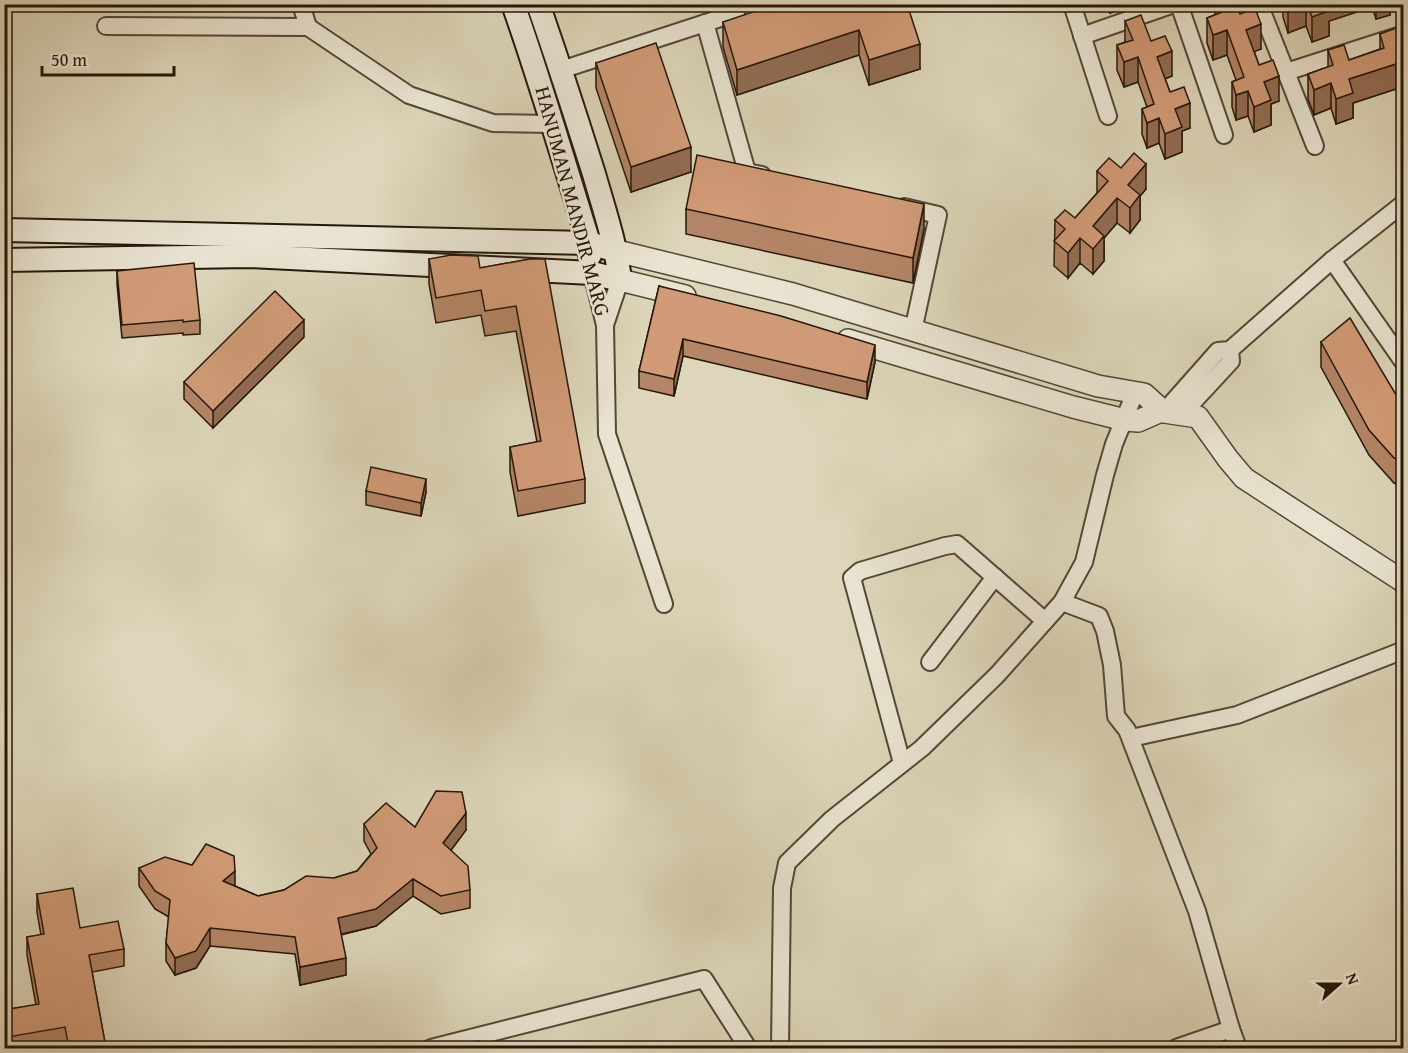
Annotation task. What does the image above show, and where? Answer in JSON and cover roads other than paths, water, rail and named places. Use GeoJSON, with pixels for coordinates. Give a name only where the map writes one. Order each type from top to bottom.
{"type":"FeatureCollection","features":[{"type":"Feature","properties":{"kind":"main road","name":"HANUMAN MANDIR MARG"},"geometry":{"type":"LineString","coordinates":[[513,4],[539,77],[551,124],[589,243],[592,273]]}},
{"type":"Feature","properties":{"kind":"main road","name":"HANUMAN MANDIR MARG"},"geometry":{"type":"LineString","coordinates":[[538,4],[561,70],[617,251],[620,280]]}},
{"type":"Feature","properties":{"kind":"main road"},"geometry":{"type":"LineString","coordinates":[[568,177],[593,171]]}},
{"type":"Feature","properties":{"kind":"main road"},"geometry":{"type":"LineString","coordinates":[[4,230],[589,243],[617,251]]}},
{"type":"Feature","properties":{"kind":"main road"},"geometry":{"type":"LineString","coordinates":[[4,260],[249,256],[592,273],[620,280]]}},
{"type":"Feature","properties":{"kind":"street"},"geometry":{"type":"LineString","coordinates":[[301,4],[308,27]]}},
{"type":"Feature","properties":{"kind":"street"},"geometry":{"type":"LineString","coordinates":[[1072,4],[1108,116]]}},
{"type":"Feature","properties":{"kind":"street"},"geometry":{"type":"LineString","coordinates":[[1082,36],[1174,4]]}},
{"type":"Feature","properties":{"kind":"street"},"geometry":{"type":"LineString","coordinates":[[1179,4],[1224,135]]}},
{"type":"Feature","properties":{"kind":"street"},"geometry":{"type":"LineString","coordinates":[[1259,4],[1315,146]]}},
{"type":"Feature","properties":{"kind":"street"},"geometry":{"type":"LineString","coordinates":[[561,70],[736,13]]}},
{"type":"Feature","properties":{"kind":"street"},"geometry":{"type":"LineString","coordinates":[[705,23],[747,172],[781,180]]}},
{"type":"Feature","properties":{"kind":"street"},"geometry":{"type":"LineString","coordinates":[[105,26],[308,27],[409,95],[493,123],[551,124]]}},
{"type":"Feature","properties":{"kind":"street"},"geometry":{"type":"LineString","coordinates":[[1286,72],[1404,34]]}},
{"type":"Feature","properties":{"kind":"street"},"geometry":{"type":"LineString","coordinates":[[1169,413],[1218,351],[1230,350],[1332,260],[1404,203]]}},
{"type":"Feature","properties":{"kind":"street"},"geometry":{"type":"LineString","coordinates":[[893,205],[938,215],[913,331]]}},
{"type":"Feature","properties":{"kind":"street"},"geometry":{"type":"LineString","coordinates":[[617,251],[793,294],[1098,386],[1144,394],[1169,413]]}},
{"type":"Feature","properties":{"kind":"street"},"geometry":{"type":"LineString","coordinates":[[1332,260],[1404,363]]}},
{"type":"Feature","properties":{"kind":"street","name":"HANUMAN MANDIR MARG"},"geometry":{"type":"LineString","coordinates":[[592,273],[605,325]]}},
{"type":"Feature","properties":{"kind":"street"},"geometry":{"type":"LineString","coordinates":[[620,280],[707,302]]}},
{"type":"Feature","properties":{"kind":"street","name":"HANUMAN MANDIR MARG"},"geometry":{"type":"LineString","coordinates":[[605,325],[620,280]]}},
{"type":"Feature","properties":{"kind":"street"},"geometry":{"type":"LineString","coordinates":[[605,325],[607,434],[664,604]]}},
{"type":"Feature","properties":{"kind":"street"},"geometry":{"type":"LineString","coordinates":[[829,334],[1052,401],[1125,420],[1138,421],[1169,413],[1198,417],[1228,459],[1245,478],[1404,582]]}},
{"type":"Feature","properties":{"kind":"street"},"geometry":{"type":"LineString","coordinates":[[780,1048],[782,888],[787,863],[832,819],[922,748],[997,675],[1062,603],[1084,562],[1114,444],[1135,393]]}},
{"type":"Feature","properties":{"kind":"street"},"geometry":{"type":"LineString","coordinates":[[902,763],[852,578],[860,571],[957,544],[1045,621]]}},
{"type":"Feature","properties":{"kind":"street"},"geometry":{"type":"LineString","coordinates":[[930,662],[994,577]]}},
{"type":"Feature","properties":{"kind":"street"},"geometry":{"type":"LineString","coordinates":[[1062,603],[1099,616],[1105,631],[1112,665],[1116,716],[1131,738],[1197,911],[1238,1048]]}},
{"type":"Feature","properties":{"kind":"street"},"geometry":{"type":"LineString","coordinates":[[1131,738],[1237,716],[1404,650]]}},
{"type":"Feature","properties":{"kind":"street"},"geometry":{"type":"LineString","coordinates":[[431,1048],[704,979],[748,1048]]}},
{"type":"Feature","properties":{"kind":"street"},"geometry":{"type":"LineString","coordinates":[[1176,1048],[1231,1029]]}}]}
